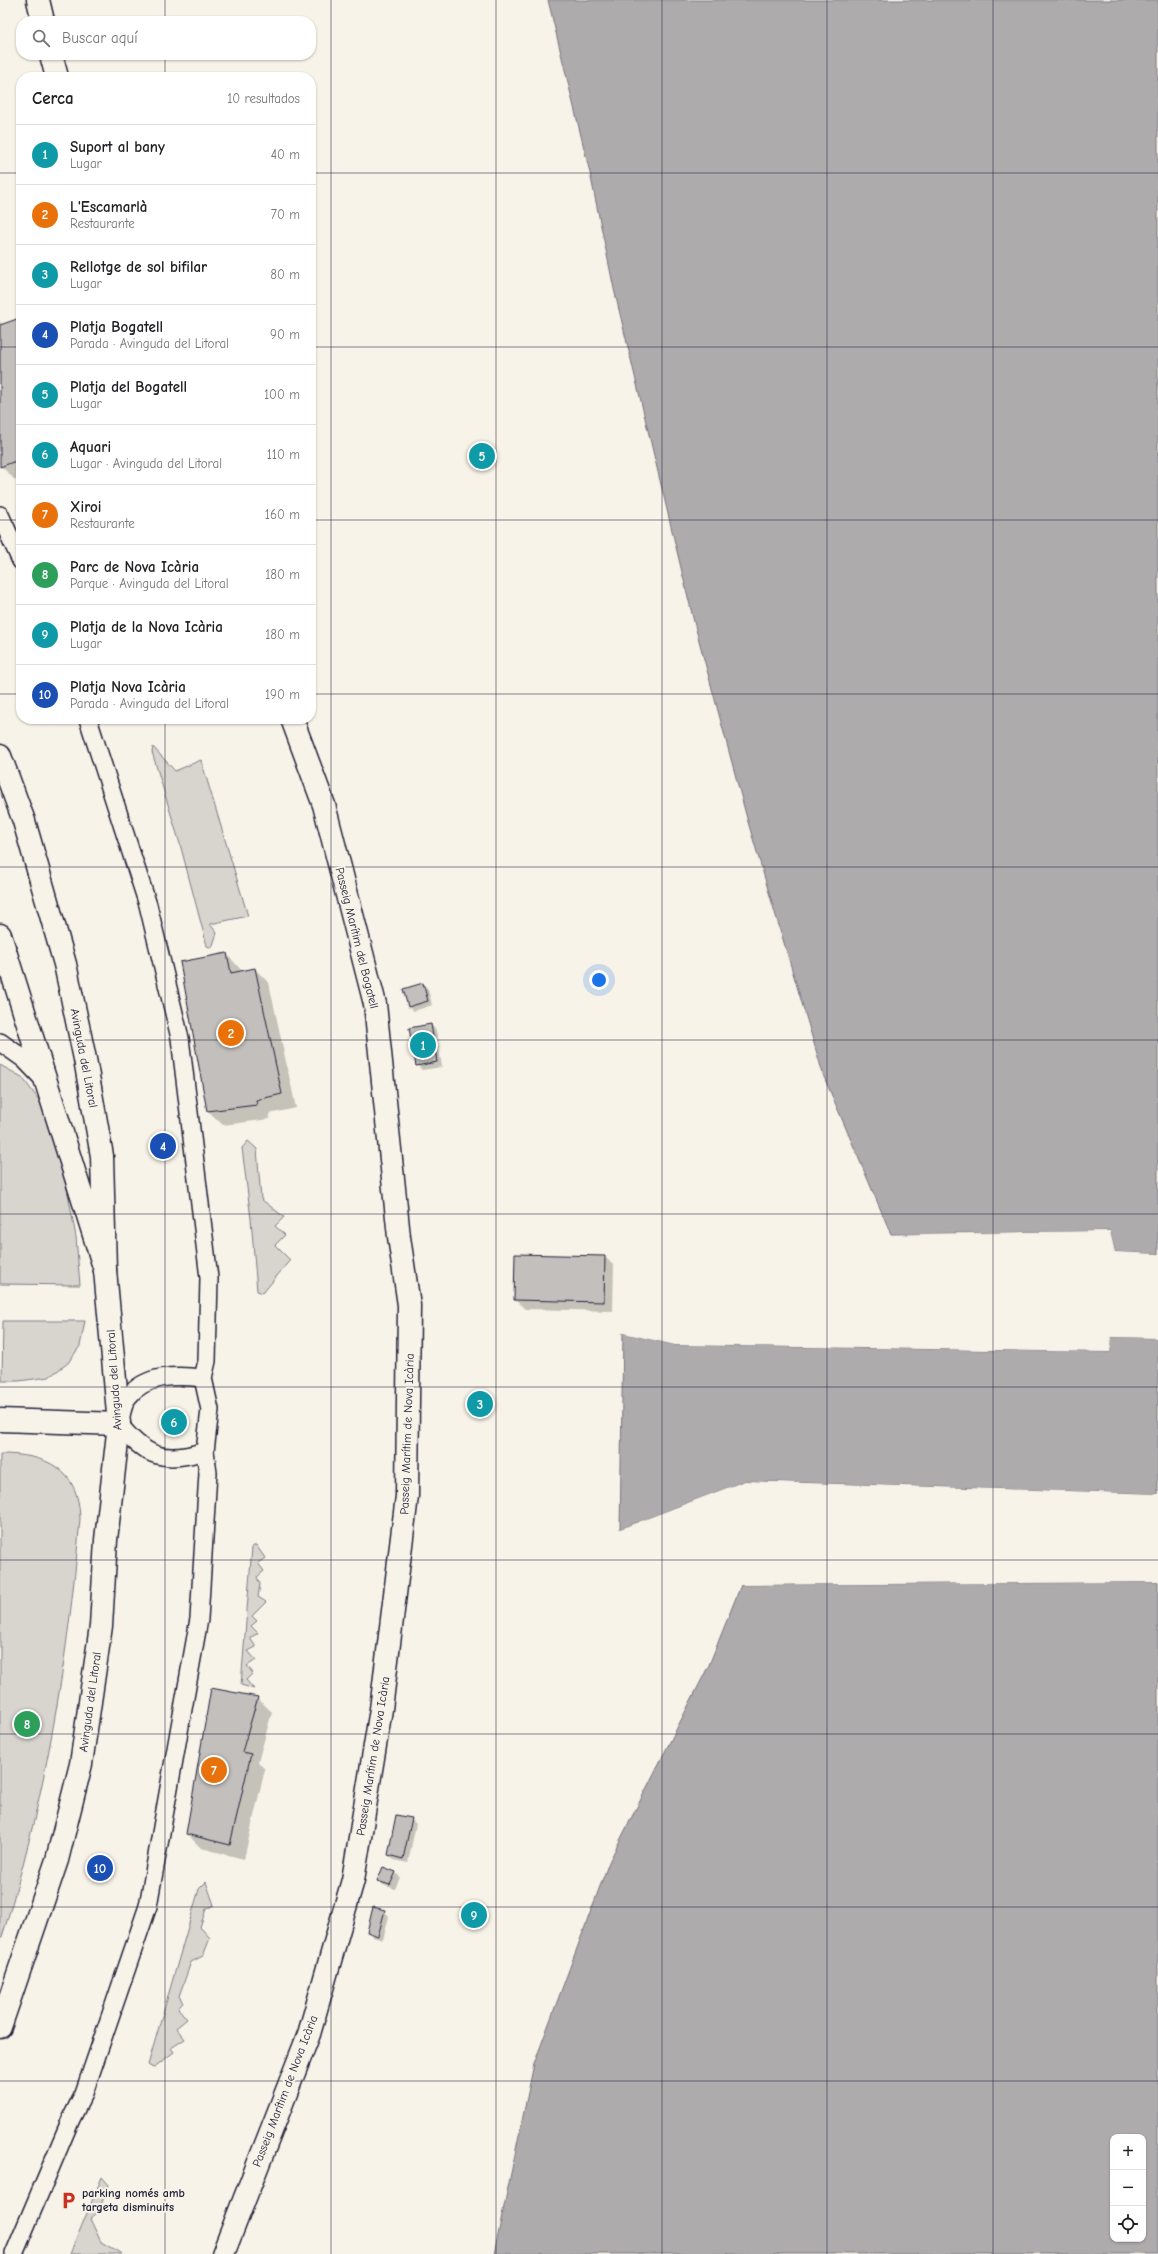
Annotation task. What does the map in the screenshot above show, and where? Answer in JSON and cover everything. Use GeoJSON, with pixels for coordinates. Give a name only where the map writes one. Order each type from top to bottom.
{"type":"FeatureCollection","features":[{"type":"Feature","properties":{"kind":"main road"},"geometry":{"type":"LineString","coordinates":[[38,0],[42,16]]}},
{"type":"Feature","properties":{"kind":"main road"},"geometry":{"type":"LineString","coordinates":[[52,60],[56,72]]}},
{"type":"Feature","properties":{"kind":"main road","name":"Passeig Marítim del Bogatell"},"geometry":{"type":"LineString","coordinates":[[294,724],[324,805],[375,1004],[399,1237]]}},
{"type":"Feature","properties":{"kind":"main road","name":"Avinguda del Litoral"},"geometry":{"type":"LineString","coordinates":[[0,756],[24,821],[65,964],[85,1059],[102,1156],[105,1270],[119,1424],[106,1540],[101,1626],[81,1764],[57,1860],[0,2027]]}},
{"type":"Feature","properties":{"kind":"main road"},"geometry":{"type":"LineString","coordinates":[[0,935],[105,1270]]}},
{"type":"Feature","properties":{"kind":"main road","name":"Passeig Marítim de Nova Icària"},"geometry":{"type":"LineString","coordinates":[[223,2254],[309,2034],[354,1873],[381,1709],[407,1496],[409,1305],[399,1237]]}},
{"type":"Feature","properties":{"kind":"main road"},"geometry":{"type":"LineString","coordinates":[[0,1420],[119,1424]]}},
{"type":"Feature","properties":{"kind":"lane"},"geometry":{"type":"LineString","coordinates":[[0,515],[16,550]]}},
{"type":"Feature","properties":{"kind":"lane"},"geometry":{"type":"LineString","coordinates":[[14,2254],[84,2093],[148,1906],[199,1619],[208,1473],[205,1451],[210,1410],[203,1378],[207,1361],[209,1278],[180,1038],[148,905],[90,724]]}},
{"type":"Feature","properties":{"kind":"lane"},"geometry":{"type":"LineString","coordinates":[[0,1042],[24,1059],[46,1082]]}},
{"type":"Feature","properties":{"kind":"lane"},"geometry":{"type":"LineString","coordinates":[[203,1378],[180,1376],[146,1381],[127,1398],[119,1424],[132,1441],[150,1453],[166,1457],[186,1457],[205,1451]]}},
{"type":"Feature","properties":{"kind":"shaded area"},"geometry":{"type":"Polygon","coordinates":[[[548,0],[1158,0],[1158,1254],[1115,1252],[1110,1231],[891,1234],[824,1077],[748,822],[694,622],[614,289],[590,173],[548,0]]]}},
{"type":"Feature","properties":{"kind":"shaded area"},"geometry":{"type":"Polygon","coordinates":[[[153,747],[175,771],[201,760],[248,916],[210,924],[217,933],[212,948],[207,946],[180,844],[152,752],[153,747]]]}},
{"type":"Feature","properties":{"kind":"shaded area"},"geometry":{"type":"Polygon","coordinates":[[[0,1065],[22,1077],[44,1107],[64,1172],[76,1237],[80,1285],[0,1284],[0,1065]]]}},
{"type":"Feature","properties":{"kind":"shaded area"},"geometry":{"type":"Polygon","coordinates":[[[248,1141],[257,1149],[261,1199],[284,1217],[275,1226],[285,1235],[275,1245],[290,1260],[263,1293],[257,1291],[251,1219],[242,1148],[248,1141]]]}},
{"type":"Feature","properties":{"kind":"shaded area"},"geometry":{"type":"Polygon","coordinates":[[[3,1321],[85,1321],[80,1346],[68,1363],[49,1377],[19,1381],[2,1381],[3,1321]]]}},
{"type":"Feature","properties":{"kind":"shaded area"},"geometry":{"type":"Polygon","coordinates":[[[623,1333],[675,1345],[1110,1352],[1111,1337],[1158,1338],[1158,1494],[745,1481],[620,1529],[623,1333]]]}},
{"type":"Feature","properties":{"kind":"shaded area"},"geometry":{"type":"Polygon","coordinates":[[[0,1454],[32,1457],[57,1467],[74,1487],[80,1519],[69,1626],[52,1734],[16,1892],[0,1943],[0,1454]]]}},
{"type":"Feature","properties":{"kind":"shaded area"},"geometry":{"type":"Polygon","coordinates":[[[256,1545],[265,1558],[258,1563],[264,1571],[257,1577],[260,1584],[258,1597],[266,1602],[252,1616],[257,1621],[251,1626],[258,1633],[250,1638],[256,1647],[248,1651],[256,1660],[247,1666],[253,1673],[246,1680],[254,1689],[241,1685],[252,1547],[256,1545]]]}},
{"type":"Feature","properties":{"kind":"shaded area"},"geometry":{"type":"Polygon","coordinates":[[[1158,1582],[1158,2254],[494,2254],[534,2064],[609,1862],[709,1665],[741,1585],[1158,1582]]]}},
{"type":"Feature","properties":{"kind":"shaded area"},"geometry":{"type":"Polygon","coordinates":[[[206,1882],[214,1905],[206,1909],[200,1927],[210,1938],[203,1956],[191,1962],[179,1996],[183,2003],[178,2008],[187,2019],[176,2028],[185,2039],[171,2048],[174,2052],[153,2068],[148,2065],[199,1889],[206,1882]]]}},
{"type":"Feature","properties":{"kind":"shaded area"},"geometry":{"type":"Polygon","coordinates":[[[102,2177],[109,2185],[98,2212],[90,2219],[101,2242],[122,2254],[70,2254],[102,2177]]]}},
{"type":"Feature","properties":{"kind":"pier"},"geometry":{"type":"Polygon","coordinates":[[[1110,1231],[1115,1252],[1158,1254],[1158,1256],[1115,1254],[1109,1233],[889,1234],[1110,1231]]]}},
{"type":"Feature","properties":{"kind":"pier"},"geometry":{"type":"Polygon","coordinates":[[[623,1331],[675,1343],[1108,1350],[1111,1335],[1158,1336],[1158,1338],[1112,1337],[1110,1352],[675,1345],[623,1333],[623,1331]]]}},
{"type":"Feature","properties":{"kind":"pier"},"geometry":{"type":"Polygon","coordinates":[[[745,1481],[1158,1494],[1158,1496],[745,1483],[620,1531],[620,1529],[745,1481]]]}},
{"type":"Feature","properties":{"kind":"pier"},"geometry":{"type":"Polygon","coordinates":[[[1158,1580],[1158,1582],[739,1585],[741,1583],[1158,1580]]]}},
{"type":"Feature","properties":{"kind":"building"},"geometry":{"type":"Polygon","coordinates":[[[16,319],[16,461],[0,467],[0,325],[16,319]]]}},
{"type":"Feature","properties":{"kind":"building"},"geometry":{"type":"Polygon","coordinates":[[[227,953],[231,973],[255,968],[282,1094],[256,1100],[257,1105],[207,1111],[180,962],[227,953]]]}},
{"type":"Feature","properties":{"kind":"building"},"geometry":{"type":"Polygon","coordinates":[[[423,983],[428,1001],[408,1007],[403,989],[423,983]]]}},
{"type":"Feature","properties":{"kind":"building"},"geometry":{"type":"Polygon","coordinates":[[[431,1024],[437,1062],[416,1066],[409,1028],[431,1024]]]}},
{"type":"Feature","properties":{"kind":"building"},"geometry":{"type":"Polygon","coordinates":[[[515,1254],[605,1256],[604,1302],[514,1300],[515,1254]]]}},
{"type":"Feature","properties":{"kind":"building"},"geometry":{"type":"Polygon","coordinates":[[[175,1415],[182,1420],[174,1425],[167,1420],[175,1415]]]}},
{"type":"Feature","properties":{"kind":"building"},"geometry":{"type":"Polygon","coordinates":[[[211,1688],[258,1697],[242,1752],[251,1754],[230,1845],[186,1834],[211,1688]]]}},
{"type":"Feature","properties":{"kind":"building"},"geometry":{"type":"Polygon","coordinates":[[[396,1815],[412,1818],[403,1859],[388,1855],[396,1815]]]}},
{"type":"Feature","properties":{"kind":"building"},"geometry":{"type":"Polygon","coordinates":[[[383,1867],[396,1872],[390,1885],[377,1881],[383,1867]]]}},
{"type":"Feature","properties":{"kind":"building"},"geometry":{"type":"Polygon","coordinates":[[[373,1907],[385,1910],[378,1936],[367,1932],[373,1907]]]}},
{"type":"Feature","properties":{"kind":"place","name":"Platja del Bogatell"},"geometry":{"type":"Point","coordinates":[482,456]}},
{"type":"Feature","properties":{"kind":"place","name":"L'Escamarlà"},"geometry":{"type":"Point","coordinates":[231,1033]}},
{"type":"Feature","properties":{"kind":"place","name":"Suport al bany"},"geometry":{"type":"Point","coordinates":[423,1045]}},
{"type":"Feature","properties":{"kind":"place","name":"Platja Bogatell"},"geometry":{"type":"Point","coordinates":[163,1146]}},
{"type":"Feature","properties":{"kind":"place","name":"Rellotge de sol bifilar"},"geometry":{"type":"Point","coordinates":[480,1404]}},
{"type":"Feature","properties":{"kind":"place","name":"Aquari"},"geometry":{"type":"Point","coordinates":[174,1422]}},
{"type":"Feature","properties":{"kind":"place","name":"Parc de Nova Icària"},"geometry":{"type":"Point","coordinates":[27,1724]}},
{"type":"Feature","properties":{"kind":"place","name":"Xiroi"},"geometry":{"type":"Point","coordinates":[214,1770]}},
{"type":"Feature","properties":{"kind":"place","name":"Platja Nova Icària"},"geometry":{"type":"Point","coordinates":[100,1868]}},
{"type":"Feature","properties":{"kind":"place","name":"Platja de la Nova Icària"},"geometry":{"type":"Point","coordinates":[474,1915]}},
{"type":"Feature","properties":{"kind":"place","name":"parking només amb targeta disminuits"},"geometry":{"type":"Point","coordinates":[69,2200]}}]}
